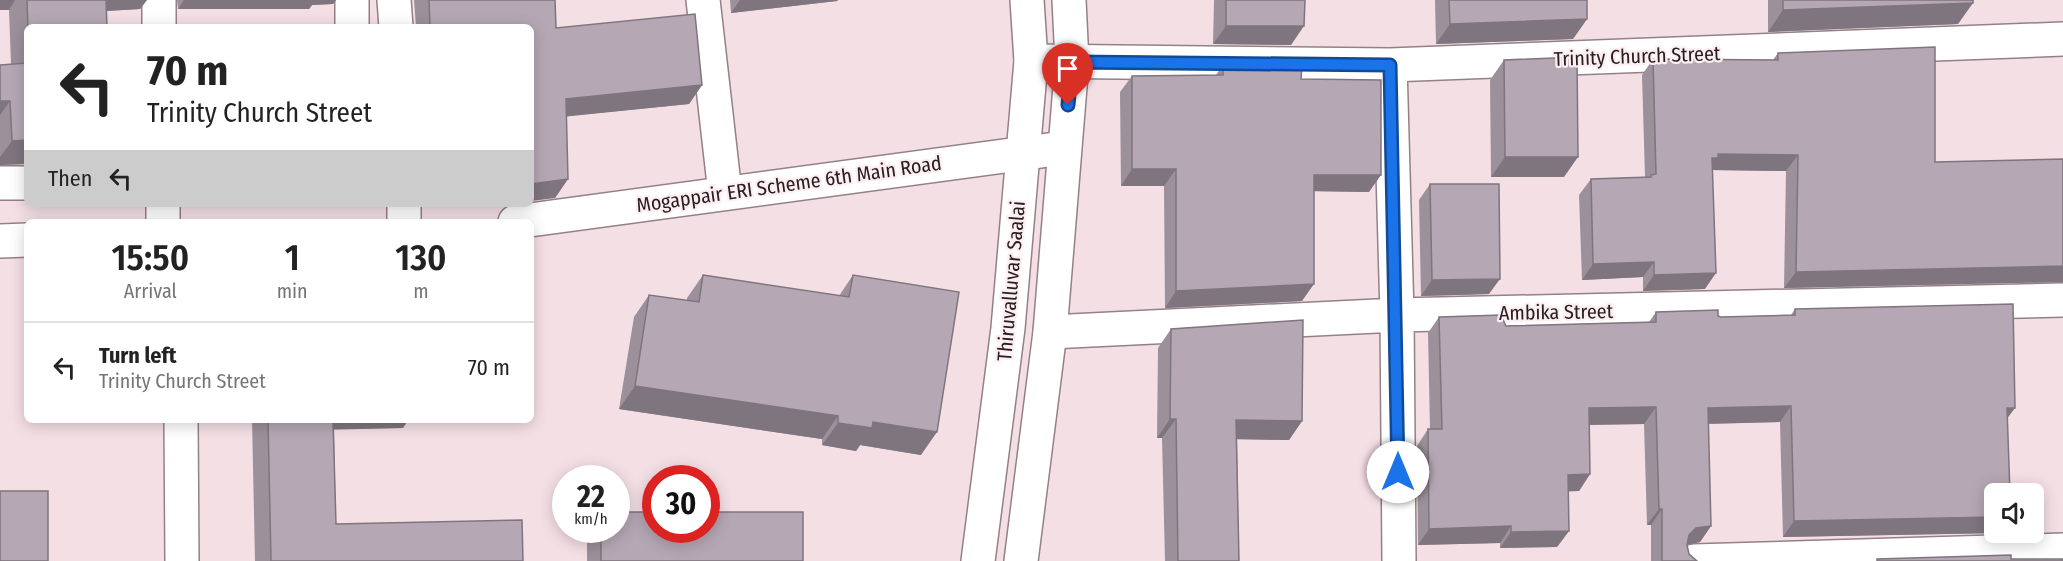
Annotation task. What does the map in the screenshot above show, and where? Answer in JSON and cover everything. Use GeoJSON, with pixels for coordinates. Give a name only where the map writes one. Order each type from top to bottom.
{"type":"FeatureCollection","features":[{"type":"Feature","properties":{"kind":"street"},"geometry":{"type":"LineString","coordinates":[[159,0],[159,24]]}},
{"type":"Feature","properties":{"kind":"street"},"geometry":{"type":"LineString","coordinates":[[352,0],[352,24]]}},
{"type":"Feature","properties":{"kind":"street"},"geometry":{"type":"LineString","coordinates":[[394,0],[396,24]]}},
{"type":"Feature","properties":{"kind":"street"},"geometry":{"type":"LineString","coordinates":[[703,0],[725,193]]}},
{"type":"Feature","properties":{"kind":"street","name":"Thiruvalluvar Saalai"},"geometry":{"type":"LineString","coordinates":[[978,561],[1008,328],[1031,61],[1028,0]]}},
{"type":"Feature","properties":{"kind":"street","name":"Thiruvalluvar Saalai"},"geometry":{"type":"LineString","coordinates":[[1021,561],[1050,332],[1063,148],[1072,62],[1069,0]]}},
{"type":"Feature","properties":{"kind":"street","name":"Trinity Church Street"},"geometry":{"type":"LineString","coordinates":[[1031,61],[1390,65],[2063,39]]}},
{"type":"Feature","properties":{"kind":"street"},"geometry":{"type":"LineString","coordinates":[[1390,65],[1397,315],[1399,561]]}},
{"type":"Feature","properties":{"kind":"street","name":"Mogappair ERI Scheme 6th Main Road"},"geometry":{"type":"LineString","coordinates":[[534,219],[1063,148]]}},
{"type":"Feature","properties":{"kind":"street"},"geometry":{"type":"LineString","coordinates":[[0,183],[24,183]]}},
{"type":"Feature","properties":{"kind":"street"},"geometry":{"type":"LineString","coordinates":[[0,241],[24,240]]}},
{"type":"Feature","properties":{"kind":"street","name":"Ambika Street"},"geometry":{"type":"LineString","coordinates":[[1050,332],[1397,315],[2063,300]]}},
{"type":"Feature","properties":{"kind":"street"},"geometry":{"type":"LineString","coordinates":[[181,423],[182,561]]}},
{"type":"Feature","properties":{"kind":"street"},"geometry":{"type":"LineString","coordinates":[[1694,561],[2063,550]]}},
{"type":"Feature","properties":{"kind":"building"},"geometry":{"type":"Polygon","coordinates":[[[27,0],[106,0],[107,24],[28,24],[27,0]]]}},
{"type":"Feature","properties":{"kind":"building"},"geometry":{"type":"Polygon","coordinates":[[[429,0],[555,0],[556,28],[695,14],[702,85],[566,99],[568,179],[534,184],[534,24],[430,24],[429,0]]]}},
{"type":"Feature","properties":{"kind":"building"},"geometry":{"type":"Polygon","coordinates":[[[1226,0],[1305,0],[1304,26],[1226,26],[1226,0]]]}},
{"type":"Feature","properties":{"kind":"building"},"geometry":{"type":"Polygon","coordinates":[[[1449,0],[1587,0],[1587,19],[1450,24],[1449,0]]]}},
{"type":"Feature","properties":{"kind":"building"},"geometry":{"type":"Polygon","coordinates":[[[1783,0],[1973,0],[1973,3],[1783,10],[1783,0]]]}},
{"type":"Feature","properties":{"kind":"building"},"geometry":{"type":"Polygon","coordinates":[[[1935,47],[1935,162],[2063,159],[2063,266],[1796,272],[1798,155],[1718,154],[1718,158],[1712,158],[1716,273],[1654,275],[1654,262],[1593,264],[1591,179],[1651,177],[1656,174],[1653,59],[1778,60],[1778,53],[1935,47]]]}},
{"type":"Feature","properties":{"kind":"building"},"geometry":{"type":"Polygon","coordinates":[[[1577,57],[1578,157],[1505,157],[1504,60],[1577,57]]]}},
{"type":"Feature","properties":{"kind":"building"},"geometry":{"type":"Polygon","coordinates":[[[24,63],[24,140],[12,141],[10,101],[0,101],[0,65],[24,63]]]}},
{"type":"Feature","properties":{"kind":"building"},"geometry":{"type":"Polygon","coordinates":[[[1223,65],[1302,66],[1301,79],[1381,80],[1381,175],[1314,175],[1314,284],[1176,291],[1176,169],[1132,169],[1132,76],[1223,75],[1223,65]]]}},
{"type":"Feature","properties":{"kind":"building"},"geometry":{"type":"Polygon","coordinates":[[[1430,184],[1499,184],[1500,279],[1432,280],[1430,184]]]}},
{"type":"Feature","properties":{"kind":"building"},"geometry":{"type":"Polygon","coordinates":[[[703,275],[849,297],[853,275],[959,292],[937,432],[873,422],[872,428],[838,423],[838,416],[635,386],[649,295],[699,302],[703,275]]]}},
{"type":"Feature","properties":{"kind":"building"},"geometry":{"type":"Polygon","coordinates":[[[2013,304],[2015,408],[2007,408],[2010,483],[1984,483],[1984,517],[1794,521],[1791,406],[1708,408],[1711,526],[1696,528],[1689,535],[1687,545],[1689,554],[1697,561],[1662,561],[1662,509],[1659,509],[1656,407],[1589,408],[1590,474],[1568,475],[1569,531],[1511,532],[1511,526],[1429,529],[1428,429],[1442,429],[1439,317],[1501,315],[1506,326],[1656,322],[1656,312],[1718,310],[1718,316],[1721,317],[1795,315],[1795,309],[2013,304]]]}},
{"type":"Feature","properties":{"kind":"building"},"geometry":{"type":"Polygon","coordinates":[[[1303,320],[1302,421],[1236,420],[1239,561],[1178,561],[1176,419],[1170,419],[1171,329],[1303,320]]]}},
{"type":"Feature","properties":{"kind":"building"},"geometry":{"type":"Polygon","coordinates":[[[268,423],[333,423],[336,524],[522,520],[523,561],[271,561],[268,423]]]}},
{"type":"Feature","properties":{"kind":"building"},"geometry":{"type":"Polygon","coordinates":[[[0,491],[48,491],[48,561],[0,561],[0,491]]]}},
{"type":"Feature","properties":{"kind":"building"},"geometry":{"type":"Polygon","coordinates":[[[630,512],[642,512],[642,543],[720,543],[720,512],[803,512],[803,561],[601,561],[601,543],[630,543],[630,512]]]}},
{"type":"Feature","properties":{"kind":"building"},"geometry":{"type":"Polygon","coordinates":[[[2011,555],[2011,559],[2063,559],[2063,561],[1877,561],[1877,559],[2011,555]]]}},
{"type":"Feature","properties":{"kind":"route"},"geometry":{"type":"LineString","coordinates":[[1068,105],[1072,62],[1390,65],[1397,315],[1398,472]]}}]}
